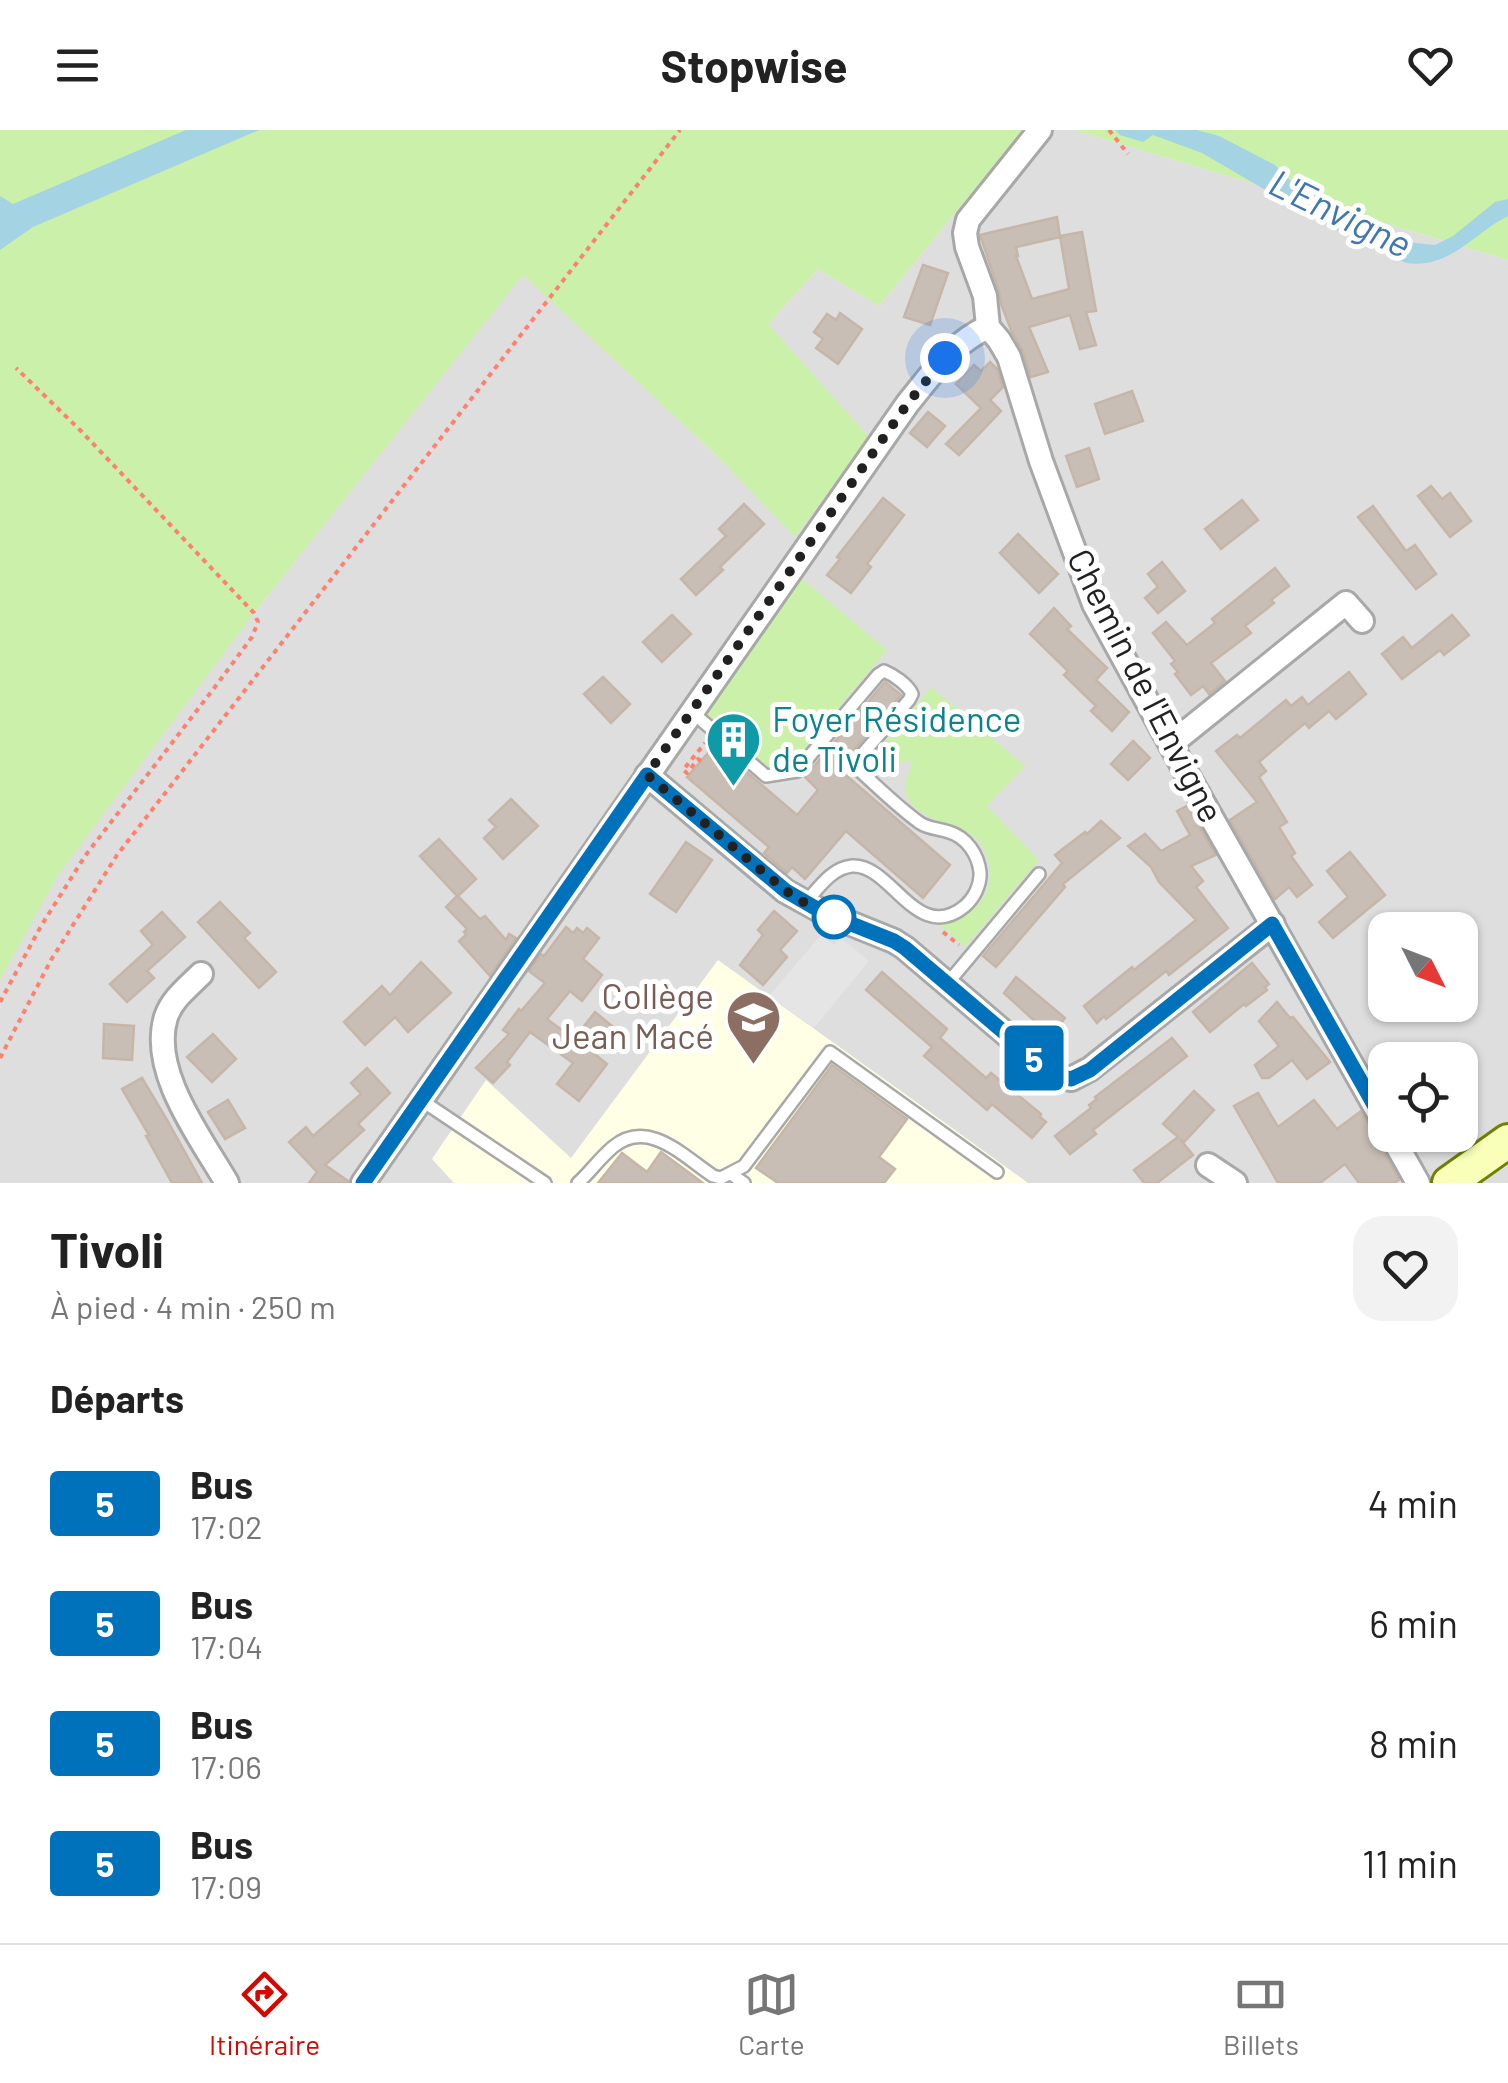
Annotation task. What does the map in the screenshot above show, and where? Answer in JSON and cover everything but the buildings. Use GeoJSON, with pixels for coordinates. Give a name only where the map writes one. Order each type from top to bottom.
{"type":"FeatureCollection","features":[{"type":"Feature","properties":{"kind":"main road"},"geometry":{"type":"LineString","coordinates":[[1449,1183],[1508,1141]]}},
{"type":"Feature","properties":{"kind":"street","name":"Chemin de l'Envigne"},"geometry":{"type":"LineString","coordinates":[[1040,130],[968,220],[967,247],[984,296],[988,328],[1010,357],[1041,461],[1094,604],[1368,1094]]}},
{"type":"Feature","properties":{"kind":"street"},"geometry":{"type":"LineString","coordinates":[[363,1183],[908,403],[956,346],[988,328]]}},
{"type":"Feature","properties":{"kind":"street"},"geometry":{"type":"LineString","coordinates":[[1170,744],[1346,603],[1362,621]]}},
{"type":"Feature","properties":{"kind":"street"},"geometry":{"type":"LineString","coordinates":[[647,775],[786,891],[894,941],[1053,1074],[1071,1079],[1090,1070],[1272,924]]}},
{"type":"Feature","properties":{"kind":"street"},"geometry":{"type":"LineString","coordinates":[[201,974],[166,1014],[162,1040],[177,1096],[227,1183]]}},
{"type":"Feature","properties":{"kind":"street"},"geometry":{"type":"LineString","coordinates":[[1401,1152],[1418,1183]]}},
{"type":"Feature","properties":{"kind":"street"},"geometry":{"type":"LineString","coordinates":[[1208,1165],[1234,1183]]}},
{"type":"Feature","properties":{"kind":"lane"},"geometry":{"type":"LineString","coordinates":[[692,712],[766,776],[797,771],[878,674],[891,674],[911,690],[910,700],[858,759],[858,767],[922,825],[957,835],[967,843],[980,870],[973,897],[951,914],[925,914],[862,866],[840,869],[830,875],[805,903]]}},
{"type":"Feature","properties":{"kind":"lane"},"geometry":{"type":"LineString","coordinates":[[947,984],[1039,874]]}},
{"type":"Feature","properties":{"kind":"lane"},"geometry":{"type":"LineString","coordinates":[[578,1183],[611,1148],[632,1136],[652,1136],[713,1176],[732,1174],[758,1149],[830,1052],[997,1172]]}},
{"type":"Feature","properties":{"kind":"lane"},"geometry":{"type":"LineString","coordinates":[[421,1100],[545,1183]]}},
{"type":"Feature","properties":{"kind":"lane"},"geometry":{"type":"LineString","coordinates":[[732,1174],[744,1183]]}},
{"type":"Feature","properties":{"kind":"path"},"geometry":{"type":"LineString","coordinates":[[0,1058],[50,960],[117,854],[680,130]]}},
{"type":"Feature","properties":{"kind":"path"},"geometry":{"type":"LineString","coordinates":[[1109,130],[1128,154]]}},
{"type":"Feature","properties":{"kind":"path"},"geometry":{"type":"LineString","coordinates":[[0,1002],[85,856],[252,637],[258,622],[254,613],[81,431],[16,368]]}},
{"type":"Feature","properties":{"kind":"path"},"geometry":{"type":"LineString","coordinates":[[701,761],[698,759],[687,773],[683,770],[715,732]]}},
{"type":"Feature","properties":{"kind":"path"},"geometry":{"type":"LineString","coordinates":[[925,914],[971,955]]}},
{"type":"Feature","properties":{"kind":"shaded area"},"geometry":{"type":"Polygon","coordinates":[[[1023,130],[1074,130],[1508,260],[1508,1183],[0,1183],[0,344],[254,613],[523,274],[713,452],[795,536],[869,437],[767,325],[818,269],[879,306],[1023,130]]]}},
{"type":"Feature","properties":{"kind":"shaded area"},"geometry":{"type":"Polygon","coordinates":[[[821,935],[834,945],[840,937],[869,961],[814,1028],[769,996],[821,935]]]}},
{"type":"Feature","properties":{"kind":"shaded area","name":"Collège Jean Macé"},"geometry":{"type":"Polygon","coordinates":[[[718,960],[1028,1183],[454,1183],[432,1159],[486,1080],[571,1158],[718,960]]]}},
{"type":"Feature","properties":{"kind":"green space"},"geometry":{"type":"Polygon","coordinates":[[[0,130],[1023,130],[879,306],[818,269],[768,324],[869,437],[795,537],[713,452],[523,275],[254,613],[58,875],[0,980],[0,130]]]}},
{"type":"Feature","properties":{"kind":"green space"},"geometry":{"type":"Polygon","coordinates":[[[1074,130],[1508,130],[1508,260],[1074,130]]]}},
{"type":"Feature","properties":{"kind":"green space"},"geometry":{"type":"Polygon","coordinates":[[[801,578],[887,650],[791,764],[766,768],[705,715],[801,578]]]}},
{"type":"Feature","properties":{"kind":"green space"},"geometry":{"type":"Polygon","coordinates":[[[931,687],[1025,766],[987,806],[1039,860],[965,947],[939,924],[968,914],[983,897],[990,875],[983,846],[975,837],[930,817],[910,802],[905,788],[912,766],[910,760],[885,769],[870,770],[867,764],[931,687]]]}},
{"type":"Feature","properties":{"kind":"water"},"geometry":{"type":"Polygon","coordinates":[[[186,130],[259,130],[33,227],[0,250],[0,196],[13,204],[186,130]]]}},
{"type":"Feature","properties":{"kind":"water","name":"L'Envigne"},"geometry":{"type":"Polygon","coordinates":[[[1115,130],[1197,130],[1219,136],[1275,165],[1291,181],[1415,243],[1435,245],[1453,236],[1495,202],[1508,199],[1508,216],[1449,256],[1406,263],[1297,211],[1202,153],[1153,135],[1143,142],[1115,130]]]}},
{"type":"Feature","properties":{"kind":"bus line","name":"5"},"geometry":{"type":"LineString","coordinates":[[363,1183],[647,775],[786,891],[824,913],[905,948],[1053,1074],[1071,1079],[1090,1070],[1272,924],[1368,1094]]}},
{"type":"Feature","properties":{"kind":"place","name":"Foyer Résidence de Tivoli"},"geometry":{"type":"Point","coordinates":[733,789]}},
{"type":"Feature","properties":{"kind":"place","name":"Collège Jean Macé"},"geometry":{"type":"Point","coordinates":[753,1066]}},
{"type":"Feature","properties":{"kind":"route"},"geometry":{"type":"LineString","coordinates":[[834,917],[843,921],[786,891],[647,775],[908,403],[945,358]]}}]}
